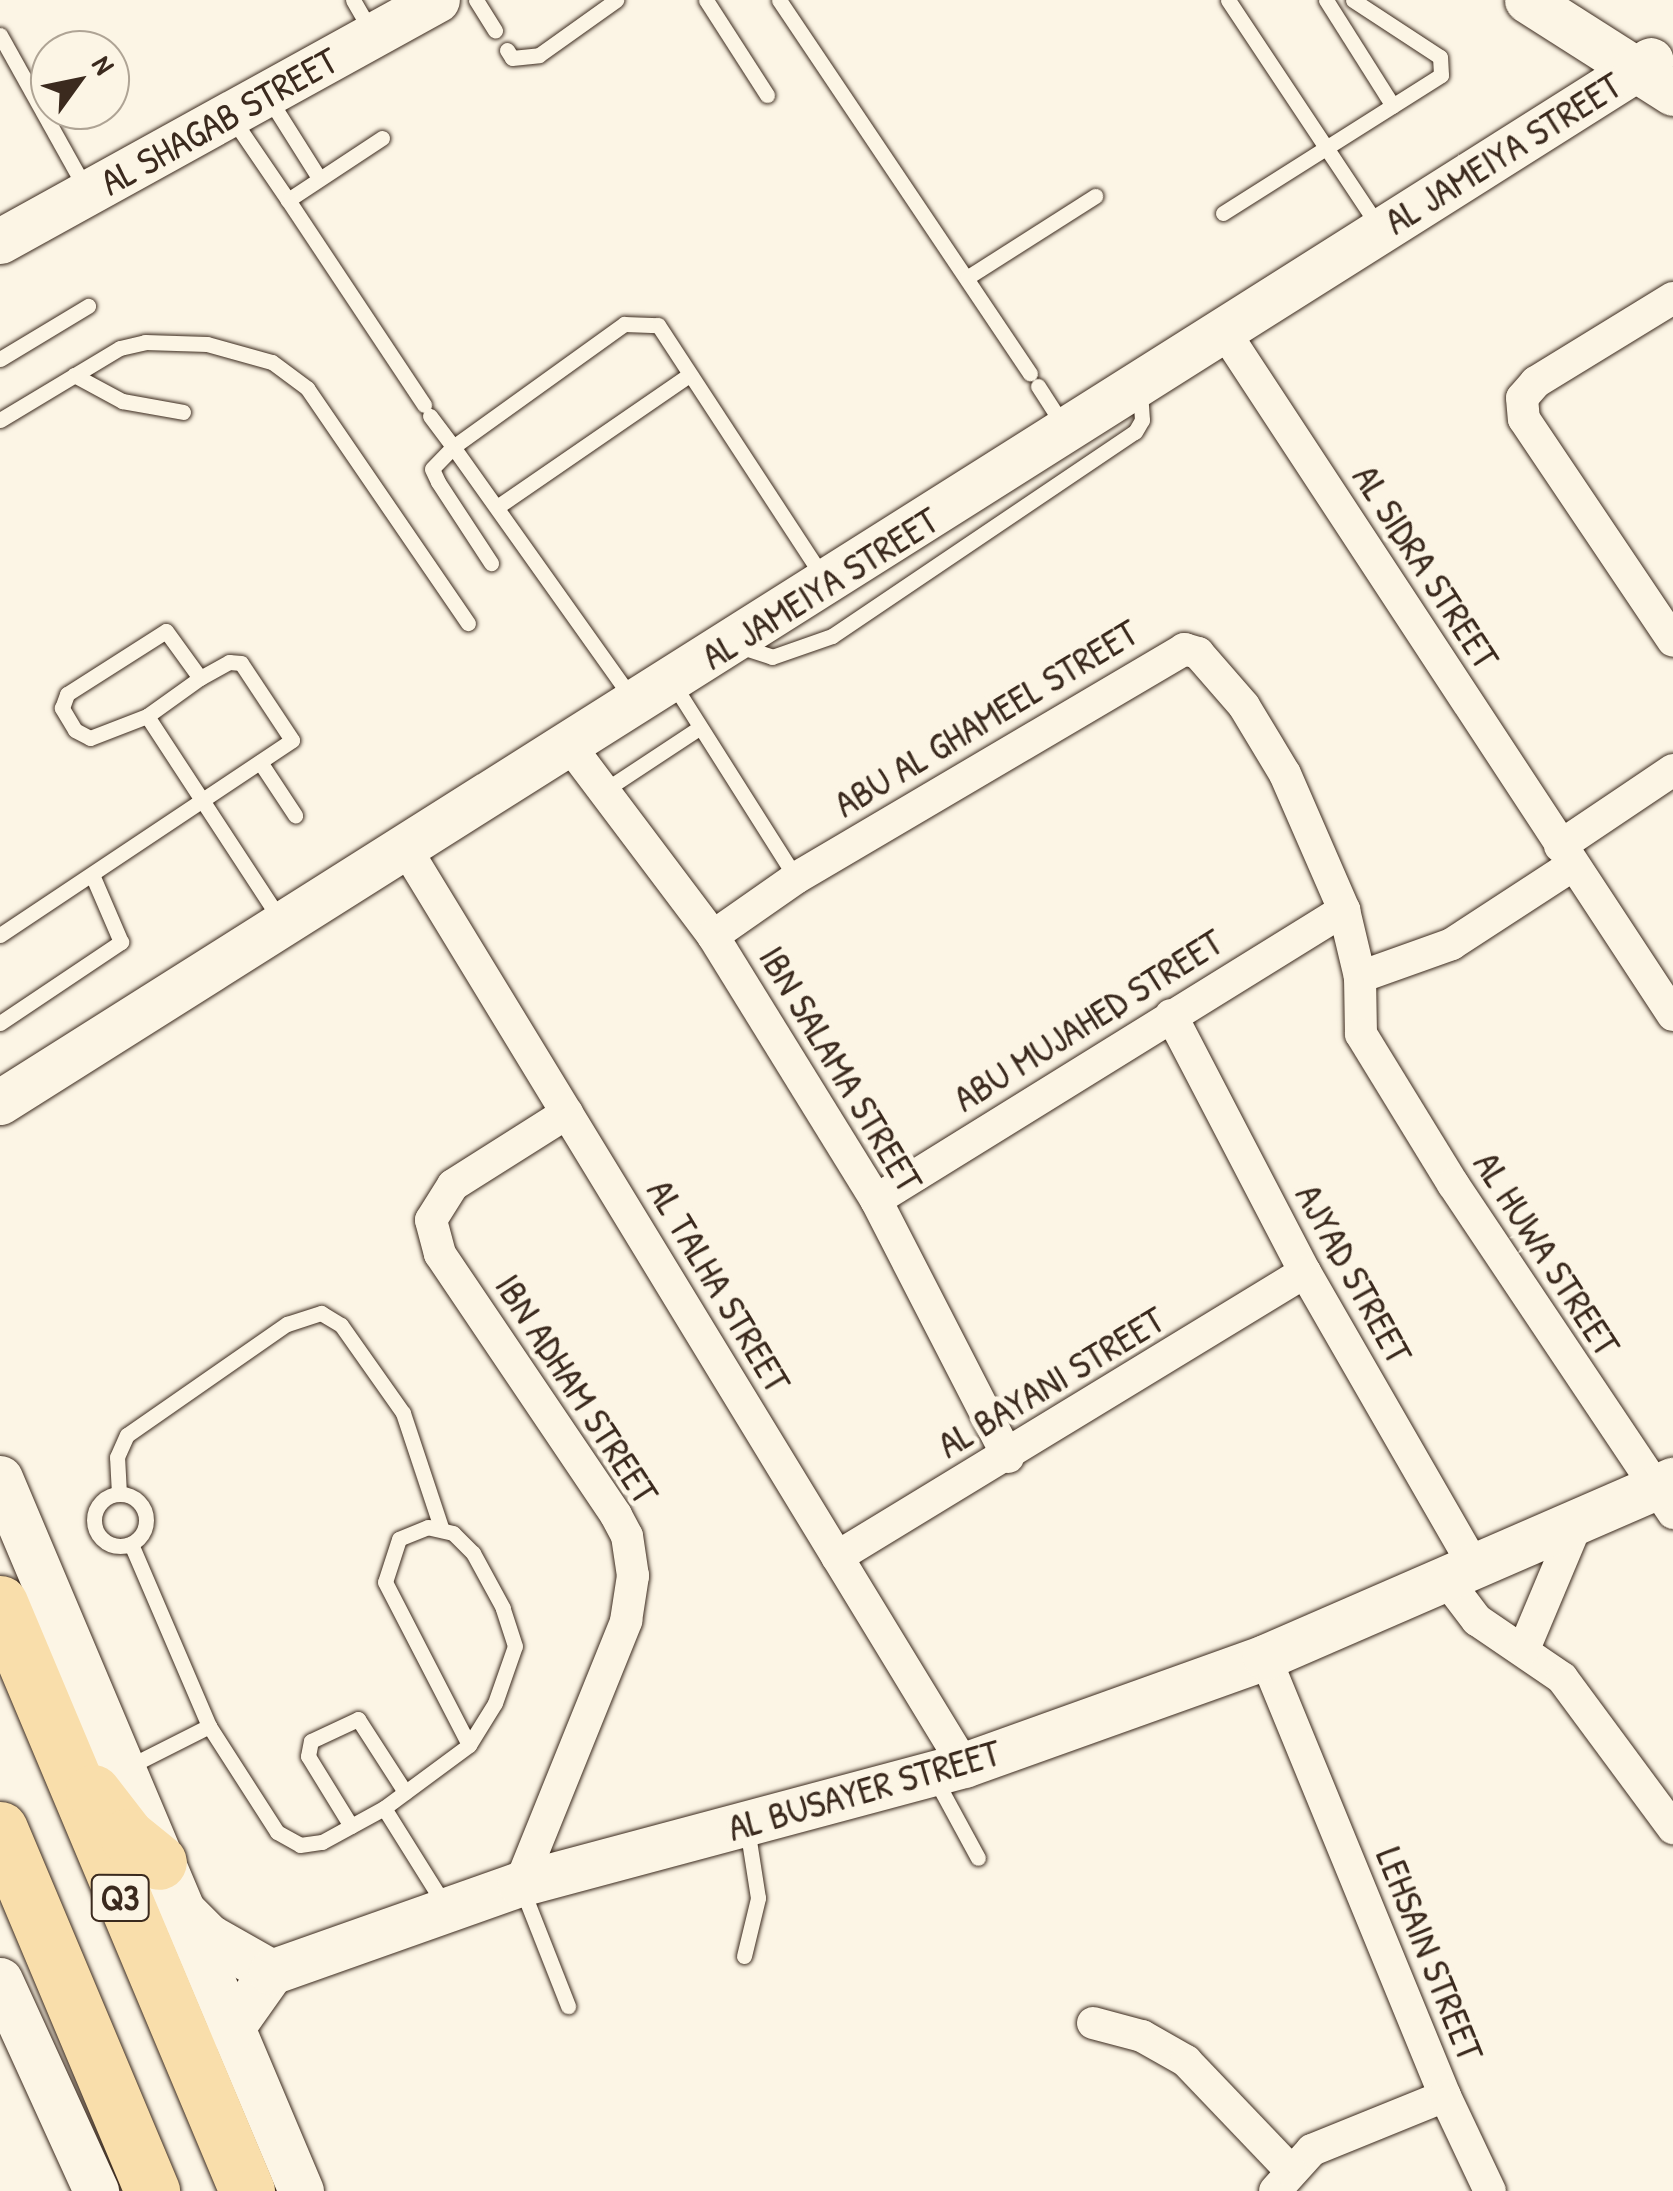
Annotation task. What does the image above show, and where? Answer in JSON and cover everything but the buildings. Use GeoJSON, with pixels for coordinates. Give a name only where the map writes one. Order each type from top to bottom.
{"type":"FeatureCollection","features":[{"type":"Feature","properties":{"kind":"highway"},"geometry":{"type":"LineString","coordinates":[[0,1602],[86,1782],[169,1885]]}},
{"type":"Feature","properties":{"kind":"highway","name":"Q3"},"geometry":{"type":"LineString","coordinates":[[0,1602],[246,2191]]}},
{"type":"Feature","properties":{"kind":"highway","name":"Q3"},"geometry":{"type":"LineString","coordinates":[[0,1828],[152,2191]]}},
{"type":"Feature","properties":{"kind":"highway"},"geometry":{"type":"LineString","coordinates":[[0,1922],[21,1967],[111,2097]]}},
{"type":"Feature","properties":{"kind":"street"},"geometry":{"type":"LineString","coordinates":[[1527,0],[1659,74]]}},
{"type":"Feature","properties":{"kind":"street"},"geometry":{"type":"LineString","coordinates":[[1557,0],[1659,74]]}},
{"type":"Feature","properties":{"kind":"street","name":"AL SHAGAB STREET"},"geometry":{"type":"LineString","coordinates":[[0,241],[248,104],[403,4]]}},
{"type":"Feature","properties":{"kind":"street","name":"AL SHAGAB STREET"},"geometry":{"type":"LineString","coordinates":[[0,223],[403,4]]}},
{"type":"Feature","properties":{"kind":"street","name":"AL JAMEIYA STREET"},"geometry":{"type":"LineString","coordinates":[[0,1102],[1140,386],[1380,229],[1659,74]]}},
{"type":"Feature","properties":{"kind":"street"},"geometry":{"type":"LineString","coordinates":[[1673,298],[1536,382],[1522,398],[1524,419],[1673,641]]}},
{"type":"Feature","properties":{"kind":"street","name":"AL SIDRA STREET"},"geometry":{"type":"LineString","coordinates":[[1224,331],[1673,1015]]}},
{"type":"Feature","properties":{"kind":"street","name":"ABU AL GHAMEEL STREET"},"geometry":{"type":"LineString","coordinates":[[712,936],[796,878],[1184,650],[1198,652],[1244,706],[1285,774],[1344,910],[1360,977]]}},
{"type":"Feature","properties":{"kind":"street","name":"IBN SALAMA STREET"},"geometry":{"type":"LineString","coordinates":[[570,746],[608,788],[712,936],[876,1200],[1008,1457]]}},
{"type":"Feature","properties":{"kind":"street"},"geometry":{"type":"LineString","coordinates":[[1360,977],[1452,944],[1673,770]]}},
{"type":"Feature","properties":{"kind":"street","name":"AL TALHA STREET"},"geometry":{"type":"LineString","coordinates":[[406,849],[837,1556],[948,1769]]}},
{"type":"Feature","properties":{"kind":"street","name":"ABU MUJAHED STREET"},"geometry":{"type":"LineString","coordinates":[[876,1200],[1344,910]]}},
{"type":"Feature","properties":{"kind":"street","name":"AL HUWA STREET"},"geometry":{"type":"LineString","coordinates":[[1360,977],[1361,1034],[1667,1495]]}},
{"type":"Feature","properties":{"kind":"street","name":"AJYAD STREET"},"geometry":{"type":"LineString","coordinates":[[1171,1015],[1462,1575]]}},
{"type":"Feature","properties":{"kind":"street","name":"IBN ADHAM STREET"},"geometry":{"type":"LineString","coordinates":[[520,1884],[626,1621],[633,1576],[627,1536],[616,1514],[440,1254],[431,1220],[453,1185],[567,1113]]}},
{"type":"Feature","properties":{"kind":"street","name":"AL BAYANI STREET"},"geometry":{"type":"LineString","coordinates":[[837,1556],[1008,1457],[1306,1272]]}},
{"type":"Feature","properties":{"kind":"street"},"geometry":{"type":"LineString","coordinates":[[0,1478],[301,2191]]}},
{"type":"Feature","properties":{"kind":"street","name":"AL BUSAYER STREET"},"geometry":{"type":"LineString","coordinates":[[271,1972],[520,1884],[948,1769],[1266,1657],[1576,1525],[1667,1495]]}},
{"type":"Feature","properties":{"kind":"street"},"geometry":{"type":"LineString","coordinates":[[1524,1649],[1576,1525]]}},
{"type":"Feature","properties":{"kind":"street"},"geometry":{"type":"LineString","coordinates":[[1462,1575],[1477,1620],[1562,1678],[1598,1720],[1673,1828]]}},
{"type":"Feature","properties":{"kind":"street","name":"LEHSAIN STREET"},"geometry":{"type":"LineString","coordinates":[[1266,1657],[1446,2096],[1312,2150],[1283,2181]]}},
{"type":"Feature","properties":{"kind":"street"},"geometry":{"type":"LineString","coordinates":[[169,1885],[208,1936],[271,1972],[230,2030]]}},
{"type":"Feature","properties":{"kind":"street"},"geometry":{"type":"LineString","coordinates":[[0,1980],[96,2191]]}},
{"type":"Feature","properties":{"kind":"street"},"geometry":{"type":"LineString","coordinates":[[1093,2022],[1142,2036],[1186,2061],[1283,2181]]}},
{"type":"Feature","properties":{"kind":"street"},"geometry":{"type":"LineString","coordinates":[[1446,2096],[1490,2191]]}},
{"type":"Feature","properties":{"kind":"lane"},"geometry":{"type":"LineString","coordinates":[[476,0],[495,31]]}},
{"type":"Feature","properties":{"kind":"lane"},"geometry":{"type":"LineString","coordinates":[[507,50],[512,58],[539,55],[616,0]]}},
{"type":"Feature","properties":{"kind":"lane"},"geometry":{"type":"LineString","coordinates":[[706,0],[768,94]]}},
{"type":"Feature","properties":{"kind":"lane"},"geometry":{"type":"LineString","coordinates":[[779,0],[968,277],[1067,432]]}},
{"type":"Feature","properties":{"kind":"lane"},"geometry":{"type":"LineString","coordinates":[[1228,0],[1329,146],[1380,229]]}},
{"type":"Feature","properties":{"kind":"lane"},"geometry":{"type":"LineString","coordinates":[[1326,0],[1393,106]]}},
{"type":"Feature","properties":{"kind":"lane"},"geometry":{"type":"LineString","coordinates":[[1223,213],[1441,75],[1444,64],[1353,0]]}},
{"type":"Feature","properties":{"kind":"lane"},"geometry":{"type":"LineString","coordinates":[[0,35],[80,179]]}},
{"type":"Feature","properties":{"kind":"lane"},"geometry":{"type":"LineString","coordinates":[[248,104],[319,178]]}},
{"type":"Feature","properties":{"kind":"lane"},"geometry":{"type":"LineString","coordinates":[[248,104],[288,200],[453,448],[497,507],[654,693],[699,728],[796,878]]}},
{"type":"Feature","properties":{"kind":"lane"},"geometry":{"type":"LineString","coordinates":[[288,200],[382,138]]}},
{"type":"Feature","properties":{"kind":"lane"},"geometry":{"type":"LineString","coordinates":[[968,277],[1095,196]]}},
{"type":"Feature","properties":{"kind":"lane"},"geometry":{"type":"LineString","coordinates":[[0,359],[88,306]]}},
{"type":"Feature","properties":{"kind":"lane"},"geometry":{"type":"LineString","coordinates":[[490,562],[432,469],[453,448],[624,324],[658,325],[827,584]]}},
{"type":"Feature","properties":{"kind":"lane"},"geometry":{"type":"LineString","coordinates":[[0,420],[74,375],[146,342],[207,344],[272,362],[306,388],[468,623]]}},
{"type":"Feature","properties":{"kind":"lane"},"geometry":{"type":"LineString","coordinates":[[74,375],[122,401],[183,412]]}},
{"type":"Feature","properties":{"kind":"lane"},"geometry":{"type":"LineString","coordinates":[[497,507],[689,375]]}},
{"type":"Feature","properties":{"kind":"lane"},"geometry":{"type":"LineString","coordinates":[[732,644],[772,658],[832,636],[1135,432],[1144,410],[1140,386]]}},
{"type":"Feature","properties":{"kind":"lane"},"geometry":{"type":"LineString","coordinates":[[0,935],[288,746],[292,734],[247,668],[229,662],[147,716],[90,738],[75,730],[62,701],[160,632],[172,634],[200,678]]}},
{"type":"Feature","properties":{"kind":"lane"},"geometry":{"type":"LineString","coordinates":[[147,716],[285,925]]}},
{"type":"Feature","properties":{"kind":"lane"},"geometry":{"type":"LineString","coordinates":[[608,788],[699,728]]}},
{"type":"Feature","properties":{"kind":"lane"},"geometry":{"type":"LineString","coordinates":[[260,762],[295,816]]}},
{"type":"Feature","properties":{"kind":"lane"},"geometry":{"type":"LineString","coordinates":[[0,1023],[121,942],[93,877]]}},
{"type":"Feature","properties":{"kind":"lane"},"geometry":{"type":"LineString","coordinates":[[119,1494],[117,1457],[126,1435],[287,1324],[322,1313],[341,1324],[402,1413],[442,1530]]}},
{"type":"Feature","properties":{"kind":"lane"},"geometry":{"type":"LineString","coordinates":[[119,1494],[144,1510],[144,1530],[131,1544],[111,1544],[94,1521],[101,1502],[119,1494]]}},
{"type":"Feature","properties":{"kind":"lane"},"geometry":{"type":"LineString","coordinates":[[131,1544],[209,1726],[286,1839],[322,1842],[384,1808],[469,1745],[495,1703],[514,1646],[503,1608],[473,1553],[442,1530],[428,1527],[399,1539],[385,1582],[469,1745]]}},
{"type":"Feature","properties":{"kind":"lane"},"geometry":{"type":"LineString","coordinates":[[351,1826],[308,1756],[311,1741],[358,1719],[405,1792]]}},
{"type":"Feature","properties":{"kind":"lane"},"geometry":{"type":"LineString","coordinates":[[122,1770],[209,1726]]}},
{"type":"Feature","properties":{"kind":"lane"},"geometry":{"type":"LineString","coordinates":[[948,1769],[978,1858]]}},
{"type":"Feature","properties":{"kind":"lane"},"geometry":{"type":"LineString","coordinates":[[384,1808],[446,1909]]}},
{"type":"Feature","properties":{"kind":"lane"},"geometry":{"type":"LineString","coordinates":[[744,1956],[758,1898],[746,1824]]}},
{"type":"Feature","properties":{"kind":"lane"},"geometry":{"type":"LineString","coordinates":[[520,1884],[568,2006]]}}]}
